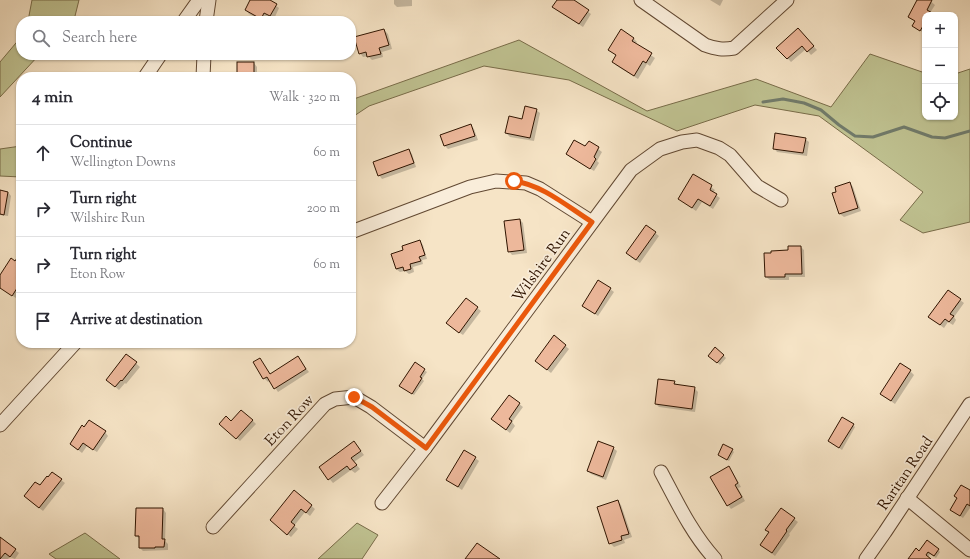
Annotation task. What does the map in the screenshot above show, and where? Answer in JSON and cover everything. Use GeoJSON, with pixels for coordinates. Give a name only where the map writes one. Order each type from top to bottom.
{"type":"FeatureCollection","features":[{"type":"Feature","properties":{"kind":"street"},"geometry":{"type":"LineString","coordinates":[[188,16],[199,0]]}},
{"type":"Feature","properties":{"kind":"street"},"geometry":{"type":"LineString","coordinates":[[207,16],[209,0]]}},
{"type":"Feature","properties":{"kind":"street"},"geometry":{"type":"LineString","coordinates":[[641,0],[705,45],[715,49],[724,50],[734,48],[787,0]]}},
{"type":"Feature","properties":{"kind":"street"},"geometry":{"type":"LineString","coordinates":[[148,72],[157,60]]}},
{"type":"Feature","properties":{"kind":"street"},"geometry":{"type":"LineString","coordinates":[[204,60],[204,72]]}},
{"type":"Feature","properties":{"kind":"street","name":"Wilshire Run"},"geometry":{"type":"LineString","coordinates":[[382,503],[426,448],[631,170],[660,149],[682,142],[697,140],[719,148],[730,155],[757,186],[781,200]]}},
{"type":"Feature","properties":{"kind":"street"},"geometry":{"type":"LineString","coordinates":[[356,230],[470,187],[496,181],[526,183],[540,189],[592,222]]}},
{"type":"Feature","properties":{"kind":"street"},"geometry":{"type":"LineString","coordinates":[[0,425],[69,348]]}},
{"type":"Feature","properties":{"kind":"street","name":"Eton Row"},"geometry":{"type":"LineString","coordinates":[[213,527],[325,404],[335,399],[354,397],[358,399],[372,407],[426,448]]}},
{"type":"Feature","properties":{"kind":"street","name":"Raritan Road"},"geometry":{"type":"LineString","coordinates":[[866,559],[970,404]]}},
{"type":"Feature","properties":{"kind":"street"},"geometry":{"type":"LineString","coordinates":[[661,472],[687,521],[703,546],[716,559]]}},
{"type":"Feature","properties":{"kind":"street"},"geometry":{"type":"LineString","coordinates":[[907,498],[970,550]]}},
{"type":"Feature","properties":{"kind":"green space"},"geometry":{"type":"Polygon","coordinates":[[[32,0],[79,0],[75,16],[29,16],[32,0]]]}},
{"type":"Feature","properties":{"kind":"green space"},"geometry":{"type":"Polygon","coordinates":[[[519,40],[647,111],[756,79],[831,107],[870,54],[922,72],[922,120],[958,120],[958,73],[970,69],[970,222],[923,233],[900,220],[923,192],[819,116],[755,105],[677,131],[569,80],[484,66],[369,106],[356,115],[356,98],[519,40]]]}},
{"type":"Feature","properties":{"kind":"green space"},"geometry":{"type":"Polygon","coordinates":[[[16,43],[16,60],[34,60],[23,72],[16,72],[16,80],[0,97],[0,62],[16,43]]]}},
{"type":"Feature","properties":{"kind":"green space"},"geometry":{"type":"Polygon","coordinates":[[[16,147],[16,177],[0,176],[0,149],[16,147]]]}},
{"type":"Feature","properties":{"kind":"green space"},"geometry":{"type":"Polygon","coordinates":[[[357,523],[378,535],[362,559],[318,559],[357,523]]]}},
{"type":"Feature","properties":{"kind":"green space"},"geometry":{"type":"Polygon","coordinates":[[[85,533],[120,559],[56,559],[49,554],[85,533]]]}},
{"type":"Feature","properties":{"kind":"building"},"geometry":{"type":"Polygon","coordinates":[[[250,0],[270,0],[277,4],[270,16],[264,13],[262,16],[256,16],[245,10],[250,0]]]}},
{"type":"Feature","properties":{"kind":"building"},"geometry":{"type":"Polygon","coordinates":[[[557,0],[574,0],[589,10],[579,24],[552,7],[557,0]]]}},
{"type":"Feature","properties":{"kind":"building"},"geometry":{"type":"Polygon","coordinates":[[[917,0],[932,0],[927,10],[931,12],[922,12],[922,28],[920,31],[912,26],[915,21],[908,17],[917,0]]]}},
{"type":"Feature","properties":{"kind":"building"},"geometry":{"type":"Polygon","coordinates":[[[798,28],[814,46],[807,52],[802,46],[787,59],[776,48],[798,28]]]}},
{"type":"Feature","properties":{"kind":"building"},"geometry":{"type":"Polygon","coordinates":[[[384,29],[389,45],[379,48],[381,54],[367,57],[366,52],[359,54],[356,44],[356,36],[384,29]]]}},
{"type":"Feature","properties":{"kind":"building"},"geometry":{"type":"Polygon","coordinates":[[[621,29],[634,38],[632,41],[652,53],[646,63],[643,61],[634,76],[612,62],[616,55],[608,50],[621,29]]]}},
{"type":"Feature","properties":{"kind":"building"},"geometry":{"type":"Polygon","coordinates":[[[237,62],[254,62],[254,72],[237,72],[237,62]]]}},
{"type":"Feature","properties":{"kind":"building"},"geometry":{"type":"Polygon","coordinates":[[[525,106],[537,109],[530,138],[505,133],[509,116],[522,119],[525,106]]]}},
{"type":"Feature","properties":{"kind":"building"},"geometry":{"type":"Polygon","coordinates":[[[471,124],[475,136],[444,146],[440,135],[471,124]]]}},
{"type":"Feature","properties":{"kind":"building"},"geometry":{"type":"Polygon","coordinates":[[[775,133],[806,138],[803,153],[773,149],[775,133]]]}},
{"type":"Feature","properties":{"kind":"building"},"geometry":{"type":"Polygon","coordinates":[[[574,140],[585,146],[589,141],[599,147],[594,157],[596,159],[590,169],[566,154],[574,140]]]}},
{"type":"Feature","properties":{"kind":"building"},"geometry":{"type":"Polygon","coordinates":[[[409,149],[414,163],[378,176],[373,162],[409,149]]]}},
{"type":"Feature","properties":{"kind":"building"},"geometry":{"type":"Polygon","coordinates":[[[693,174],[712,185],[710,190],[717,194],[710,206],[698,199],[692,208],[678,199],[693,174]]]}},
{"type":"Feature","properties":{"kind":"building"},"geometry":{"type":"Polygon","coordinates":[[[850,182],[858,208],[839,214],[832,193],[836,192],[835,187],[850,182]]]}},
{"type":"Feature","properties":{"kind":"building"},"geometry":{"type":"Polygon","coordinates":[[[0,190],[8,192],[4,215],[0,214],[0,190]]]}},
{"type":"Feature","properties":{"kind":"building"},"geometry":{"type":"Polygon","coordinates":[[[520,219],[524,250],[508,252],[504,221],[520,219]]]}},
{"type":"Feature","properties":{"kind":"building"},"geometry":{"type":"Polygon","coordinates":[[[646,225],[656,232],[636,260],[626,253],[646,225]]]}},
{"type":"Feature","properties":{"kind":"building"},"geometry":{"type":"Polygon","coordinates":[[[420,240],[425,255],[419,257],[421,261],[410,264],[411,269],[404,271],[403,267],[396,269],[391,254],[403,250],[402,246],[420,240]]]}},
{"type":"Feature","properties":{"kind":"building"},"geometry":{"type":"Polygon","coordinates":[[[788,246],[801,246],[802,274],[785,274],[785,277],[765,277],[764,253],[788,250],[788,246]]]}},
{"type":"Feature","properties":{"kind":"building"},"geometry":{"type":"Polygon","coordinates":[[[11,258],[15,261],[16,260],[16,290],[12,296],[0,288],[0,275],[11,258]]]}},
{"type":"Feature","properties":{"kind":"building"},"geometry":{"type":"Polygon","coordinates":[[[598,280],[611,288],[595,314],[582,306],[598,280]]]}},
{"type":"Feature","properties":{"kind":"building"},"geometry":{"type":"Polygon","coordinates":[[[948,290],[961,299],[950,314],[954,316],[949,322],[945,319],[940,325],[928,317],[948,290]]]}},
{"type":"Feature","properties":{"kind":"building"},"geometry":{"type":"Polygon","coordinates":[[[466,298],[478,307],[459,333],[446,323],[466,298]]]}},
{"type":"Feature","properties":{"kind":"building"},"geometry":{"type":"Polygon","coordinates":[[[554,335],[566,345],[547,370],[535,361],[554,335]]]}},
{"type":"Feature","properties":{"kind":"building"},"geometry":{"type":"Polygon","coordinates":[[[715,347],[724,355],[717,363],[708,356],[715,347]]]}},
{"type":"Feature","properties":{"kind":"building"},"geometry":{"type":"Polygon","coordinates":[[[126,354],[137,362],[122,381],[121,380],[115,387],[106,380],[126,354]]]}},
{"type":"Feature","properties":{"kind":"building"},"geometry":{"type":"Polygon","coordinates":[[[298,356],[306,369],[274,389],[267,377],[263,379],[253,362],[260,358],[270,374],[298,356]]]}},
{"type":"Feature","properties":{"kind":"building"},"geometry":{"type":"Polygon","coordinates":[[[415,362],[425,369],[420,377],[422,378],[412,394],[399,386],[415,362]]]}},
{"type":"Feature","properties":{"kind":"building"},"geometry":{"type":"Polygon","coordinates":[[[900,363],[911,370],[891,401],[880,394],[900,363]]]}},
{"type":"Feature","properties":{"kind":"building"},"geometry":{"type":"Polygon","coordinates":[[[658,379],[675,381],[674,384],[695,387],[692,409],[655,404],[658,379]]]}},
{"type":"Feature","properties":{"kind":"building"},"geometry":{"type":"Polygon","coordinates":[[[509,395],[520,403],[509,419],[512,421],[506,430],[491,419],[509,395]]]}},
{"type":"Feature","properties":{"kind":"building"},"geometry":{"type":"Polygon","coordinates":[[[241,410],[253,420],[236,439],[219,424],[226,416],[231,421],[241,410]]]}},
{"type":"Feature","properties":{"kind":"building"},"geometry":{"type":"Polygon","coordinates":[[[842,417],[854,424],[839,448],[828,441],[842,417]]]}},
{"type":"Feature","properties":{"kind":"building"},"geometry":{"type":"Polygon","coordinates":[[[89,420],[106,431],[93,450],[83,443],[78,450],[70,444],[82,425],[84,427],[89,420]]]}},
{"type":"Feature","properties":{"kind":"building"},"geometry":{"type":"Polygon","coordinates":[[[354,441],[361,451],[351,458],[357,465],[350,470],[347,466],[328,480],[319,467],[354,441]]]}},
{"type":"Feature","properties":{"kind":"building"},"geometry":{"type":"Polygon","coordinates":[[[598,441],[614,447],[603,477],[587,471],[598,441]]]}},
{"type":"Feature","properties":{"kind":"building"},"geometry":{"type":"Polygon","coordinates":[[[723,444],[733,449],[727,460],[718,455],[723,444]]]}},
{"type":"Feature","properties":{"kind":"building"},"geometry":{"type":"Polygon","coordinates":[[[464,450],[476,457],[458,487],[446,480],[464,450]]]}},
{"type":"Feature","properties":{"kind":"building"},"geometry":{"type":"Polygon","coordinates":[[[729,466],[738,483],[735,485],[742,497],[727,506],[710,477],[729,466]]]}},
{"type":"Feature","properties":{"kind":"building"},"geometry":{"type":"Polygon","coordinates":[[[52,472],[62,479],[39,508],[24,496],[35,482],[40,485],[52,472]]]}},
{"type":"Feature","properties":{"kind":"building"},"geometry":{"type":"Polygon","coordinates":[[[961,485],[970,490],[970,506],[967,504],[960,516],[950,510],[957,498],[954,496],[961,485]]]}},
{"type":"Feature","properties":{"kind":"building"},"geometry":{"type":"Polygon","coordinates":[[[294,490],[312,505],[306,513],[301,509],[291,522],[295,525],[287,535],[270,520],[294,490]]]}},
{"type":"Feature","properties":{"kind":"building"},"geometry":{"type":"Polygon","coordinates":[[[618,500],[629,534],[621,536],[622,540],[609,544],[597,507],[618,500]]]}},
{"type":"Feature","properties":{"kind":"building"},"geometry":{"type":"Polygon","coordinates":[[[136,508],[163,508],[162,539],[165,539],[164,547],[139,548],[139,536],[135,536],[136,508]]]}},
{"type":"Feature","properties":{"kind":"building"},"geometry":{"type":"Polygon","coordinates":[[[781,508],[795,518],[772,553],[760,545],[769,532],[765,530],[781,508]]]}},
{"type":"Feature","properties":{"kind":"building"},"geometry":{"type":"Polygon","coordinates":[[[0,537],[16,549],[10,557],[5,553],[0,559],[0,537]]]}},
{"type":"Feature","properties":{"kind":"building"},"geometry":{"type":"Polygon","coordinates":[[[927,540],[939,549],[934,556],[928,552],[926,555],[931,559],[908,559],[916,548],[919,551],[927,540]]]}},
{"type":"Feature","properties":{"kind":"building"},"geometry":{"type":"Polygon","coordinates":[[[477,543],[500,559],[465,559],[477,543]]]}},
{"type":"Feature","properties":{"kind":"waterway"},"geometry":{"type":"LineString","coordinates":[[763,102],[783,99],[804,103],[821,110],[855,136],[873,137],[904,127],[932,137],[945,138],[970,131]]}},
{"type":"Feature","properties":{"kind":"route"},"geometry":{"type":"LineString","coordinates":[[354,397],[372,407],[426,448],[592,222],[540,189],[526,183],[514,181]]}}]}
